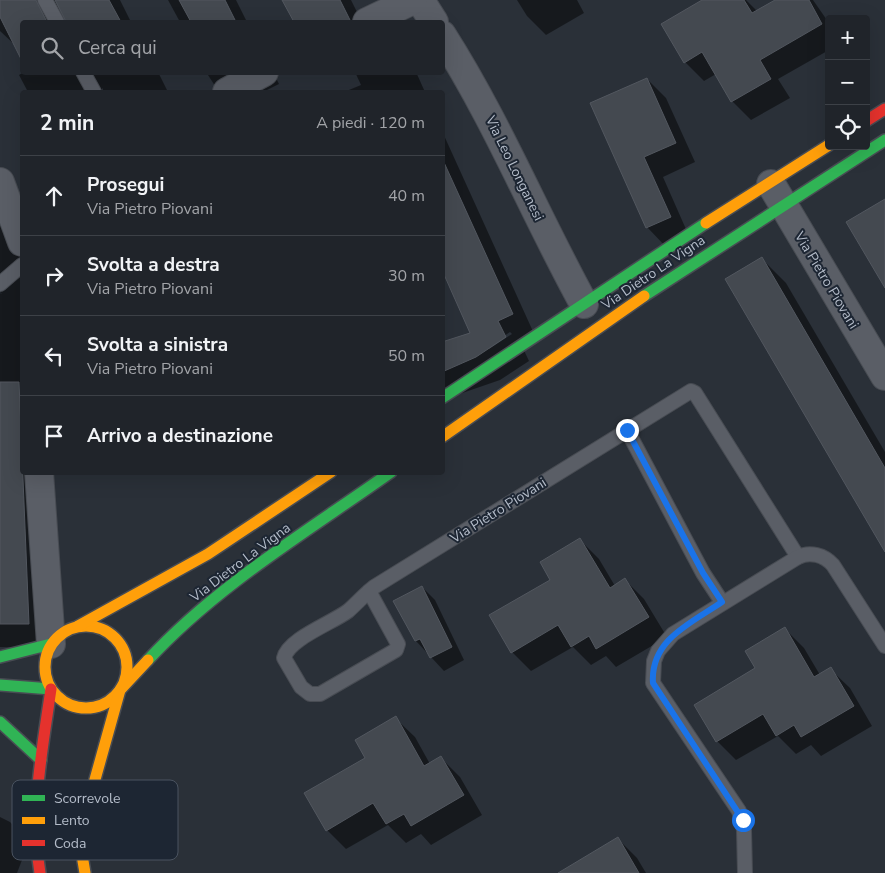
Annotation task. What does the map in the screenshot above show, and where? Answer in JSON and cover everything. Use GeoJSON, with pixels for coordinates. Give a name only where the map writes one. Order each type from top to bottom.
{"type":"FeatureCollection","features":[{"type":"Feature","properties":{"kind":"street"},"geometry":{"type":"LineString","coordinates":[[370,20],[413,0]]}},
{"type":"Feature","properties":{"kind":"street"},"geometry":{"type":"LineString","coordinates":[[420,0],[433,20]]}},
{"type":"Feature","properties":{"kind":"street","name":"Via Leo Longanesi"},"geometry":{"type":"LineString","coordinates":[[445,40],[478,93],[562,265],[584,304]]}},
{"type":"Feature","properties":{"kind":"street"},"geometry":{"type":"LineString","coordinates":[[231,90],[258,75]]}},
{"type":"Feature","properties":{"kind":"street"},"geometry":{"type":"LineString","coordinates":[[870,118],[885,109]]}},
{"type":"Feature","properties":{"kind":"street","name":"Via Dietro La Vigna"},"geometry":{"type":"LineString","coordinates":[[445,396],[584,304],[776,193],[885,140]]}},
{"type":"Feature","properties":{"kind":"street","name":"Via Dietro La Vigna"},"geometry":{"type":"LineString","coordinates":[[445,435],[674,275],[776,193],[825,149]]}},
{"type":"Feature","properties":{"kind":"street"},"geometry":{"type":"LineString","coordinates":[[0,182],[17,209],[20,229]]}},
{"type":"Feature","properties":{"kind":"street","name":"Via Pietro Piovani"},"geometry":{"type":"LineString","coordinates":[[776,193],[885,376]]}},
{"type":"Feature","properties":{"kind":"street"},"geometry":{"type":"LineString","coordinates":[[39,475],[51,644]]}},
{"type":"Feature","properties":{"kind":"street","name":"Via Dietro La Vigna"},"geometry":{"type":"LineString","coordinates":[[78,626],[208,554],[326,475]]}},
{"type":"Feature","properties":{"kind":"street","name":"Via Dietro La Vigna"},"geometry":{"type":"LineString","coordinates":[[120,690],[166,639],[227,587],[387,475]]}},
{"type":"Feature","properties":{"kind":"street"},"geometry":{"type":"LineString","coordinates":[[39,780],[51,689],[45,673],[45,658],[51,644],[63,632],[78,626],[94,626],[109,632],[121,644],[128,667],[95,780]]}},
{"type":"Feature","properties":{"kind":"street"},"geometry":{"type":"LineString","coordinates":[[0,657],[34,650],[51,644]]}},
{"type":"Feature","properties":{"kind":"street"},"geometry":{"type":"LineString","coordinates":[[0,685],[51,689],[70,705],[85,708],[102,706],[120,690]]}},
{"type":"Feature","properties":{"kind":"street"},"geometry":{"type":"LineString","coordinates":[[0,722],[41,760]]}},
{"type":"Feature","properties":{"kind":"street"},"geometry":{"type":"LineString","coordinates":[[37,860],[40,873]]}},
{"type":"Feature","properties":{"kind":"street"},"geometry":{"type":"LineString","coordinates":[[83,860],[85,873]]}},
{"type":"Feature","properties":{"kind":"lane"},"geometry":{"type":"LineString","coordinates":[[45,0],[56,20]]}},
{"type":"Feature","properties":{"kind":"lane"},"geometry":{"type":"LineString","coordinates":[[86,75],[93,90]]}},
{"type":"Feature","properties":{"kind":"lane"},"geometry":{"type":"LineString","coordinates":[[0,284],[20,267]]}},
{"type":"Feature","properties":{"kind":"lane","name":"Via Pietro Piovani"},"geometry":{"type":"LineString","coordinates":[[369,591],[398,644],[396,650],[320,694],[310,694],[301,687],[284,658],[287,649],[346,612],[369,591],[693,391],[798,557]]}},
{"type":"Feature","properties":{"kind":"lane"},"geometry":{"type":"LineString","coordinates":[[627,430],[703,573],[722,602]]}},
{"type":"Feature","properties":{"kind":"lane"},"geometry":{"type":"LineString","coordinates":[[745,873],[744,830],[739,811],[660,694],[653,678],[654,661],[658,650],[667,640],[722,602],[798,557],[809,554],[828,560],[885,646]]}},
{"type":"Feature","properties":{"kind":"building"},"geometry":{"type":"Polygon","coordinates":[[[0,0],[36,0],[46,20],[20,20],[20,57],[0,17],[0,0]]]}},
{"type":"Feature","properties":{"kind":"building"},"geometry":{"type":"Polygon","coordinates":[[[55,0],[109,0],[120,20],[65,20],[55,0]]]}},
{"type":"Feature","properties":{"kind":"building"},"geometry":{"type":"Polygon","coordinates":[[[179,0],[225,0],[235,20],[190,20],[179,0]]]}},
{"type":"Feature","properties":{"kind":"building"},"geometry":{"type":"Polygon","coordinates":[[[282,0],[340,0],[350,20],[293,20],[282,0]]]}},
{"type":"Feature","properties":{"kind":"building"},"geometry":{"type":"Polygon","coordinates":[[[702,0],[744,0],[752,13],[775,0],[809,0],[822,24],[760,60],[771,79],[731,102],[702,52],[684,63],[661,24],[702,0]]]}},
{"type":"Feature","properties":{"kind":"building"},"geometry":{"type":"Polygon","coordinates":[[[647,78],[676,143],[644,157],[671,217],[646,228],[590,103],[647,78]]]}},
{"type":"Feature","properties":{"kind":"building"},"geometry":{"type":"Polygon","coordinates":[[[445,165],[513,314],[498,321],[506,337],[476,357],[445,371],[445,341],[470,333],[445,277],[445,165]]]}},
{"type":"Feature","properties":{"kind":"building"},"geometry":{"type":"Polygon","coordinates":[[[885,199],[885,288],[846,222],[885,199]]]}},
{"type":"Feature","properties":{"kind":"building"},"geometry":{"type":"Polygon","coordinates":[[[762,257],[885,468],[885,552],[725,279],[762,257]]]}},
{"type":"Feature","properties":{"kind":"building"},"geometry":{"type":"Polygon","coordinates":[[[0,382],[19,382],[20,475],[23,475],[29,624],[0,624],[0,382]]]}},
{"type":"Feature","properties":{"kind":"building"},"geometry":{"type":"Polygon","coordinates":[[[580,538],[610,588],[625,578],[649,617],[596,649],[589,636],[571,647],[558,625],[511,653],[489,615],[550,580],[540,562],[580,538]]]}},
{"type":"Feature","properties":{"kind":"building"},"geometry":{"type":"Polygon","coordinates":[[[422,586],[452,647],[430,658],[420,639],[415,641],[393,601],[422,586]]]}},
{"type":"Feature","properties":{"kind":"building"},"geometry":{"type":"Polygon","coordinates":[[[785,627],[814,677],[831,667],[854,706],[801,737],[794,725],[776,736],[763,714],[716,742],[694,705],[755,668],[745,651],[785,627]]]}},
{"type":"Feature","properties":{"kind":"building"},"geometry":{"type":"Polygon","coordinates":[[[396,716],[424,766],[441,756],[464,795],[411,826],[404,814],[386,824],[373,803],[326,831],[304,793],[365,758],[355,740],[396,716]]]}},
{"type":"Feature","properties":{"kind":"building"},"geometry":{"type":"Polygon","coordinates":[[[618,837],[639,873],[558,873],[618,837]]]}},
{"type":"Feature","properties":{"kind":"traffic: fast"},"geometry":{"type":"LineString","coordinates":[[644,296],[885,140]]}},
{"type":"Feature","properties":{"kind":"traffic: fast"},"geometry":{"type":"LineString","coordinates":[[445,396],[706,223]]}},
{"type":"Feature","properties":{"kind":"traffic: fast"},"geometry":{"type":"LineString","coordinates":[[148,660],[203,607],[233,583],[387,475]]}},
{"type":"Feature","properties":{"kind":"traffic: fast"},"geometry":{"type":"LineString","coordinates":[[0,657],[51,644]]}},
{"type":"Feature","properties":{"kind":"traffic: fast"},"geometry":{"type":"LineString","coordinates":[[0,685],[51,689]]}},
{"type":"Feature","properties":{"kind":"traffic: fast"},"geometry":{"type":"LineString","coordinates":[[0,722],[41,760]]}},
{"type":"Feature","properties":{"kind":"traffic: slow"},"geometry":{"type":"LineString","coordinates":[[706,223],[825,148]]}},
{"type":"Feature","properties":{"kind":"traffic: slow"},"geometry":{"type":"LineString","coordinates":[[445,435],[644,296]]}},
{"type":"Feature","properties":{"kind":"traffic: slow"},"geometry":{"type":"LineString","coordinates":[[78,626],[208,554],[326,475]]}},
{"type":"Feature","properties":{"kind":"traffic: slow"},"geometry":{"type":"LineString","coordinates":[[78,626],[94,626],[109,633],[120,644],[127,659],[127,667],[124,683],[115,696],[94,708],[78,708],[63,701],[52,690],[45,675],[45,659],[52,644],[63,633],[78,626]]}},
{"type":"Feature","properties":{"kind":"traffic: slow"},"geometry":{"type":"LineString","coordinates":[[95,780],[120,690],[148,660]]}},
{"type":"Feature","properties":{"kind":"traffic: slow"},"geometry":{"type":"LineString","coordinates":[[83,860],[85,873]]}},
{"type":"Feature","properties":{"kind":"traffic: jam"},"geometry":{"type":"LineString","coordinates":[[870,118],[885,109]]}},
{"type":"Feature","properties":{"kind":"traffic: jam"},"geometry":{"type":"LineString","coordinates":[[38,780],[51,689]]}},
{"type":"Feature","properties":{"kind":"traffic: jam"},"geometry":{"type":"LineString","coordinates":[[38,860],[40,873]]}},
{"type":"Feature","properties":{"kind":"route"},"geometry":{"type":"LineString","coordinates":[[627,430],[703,573],[722,602],[674,634],[658,650],[652,672],[653,683],[739,811],[743,820]]}}]}
